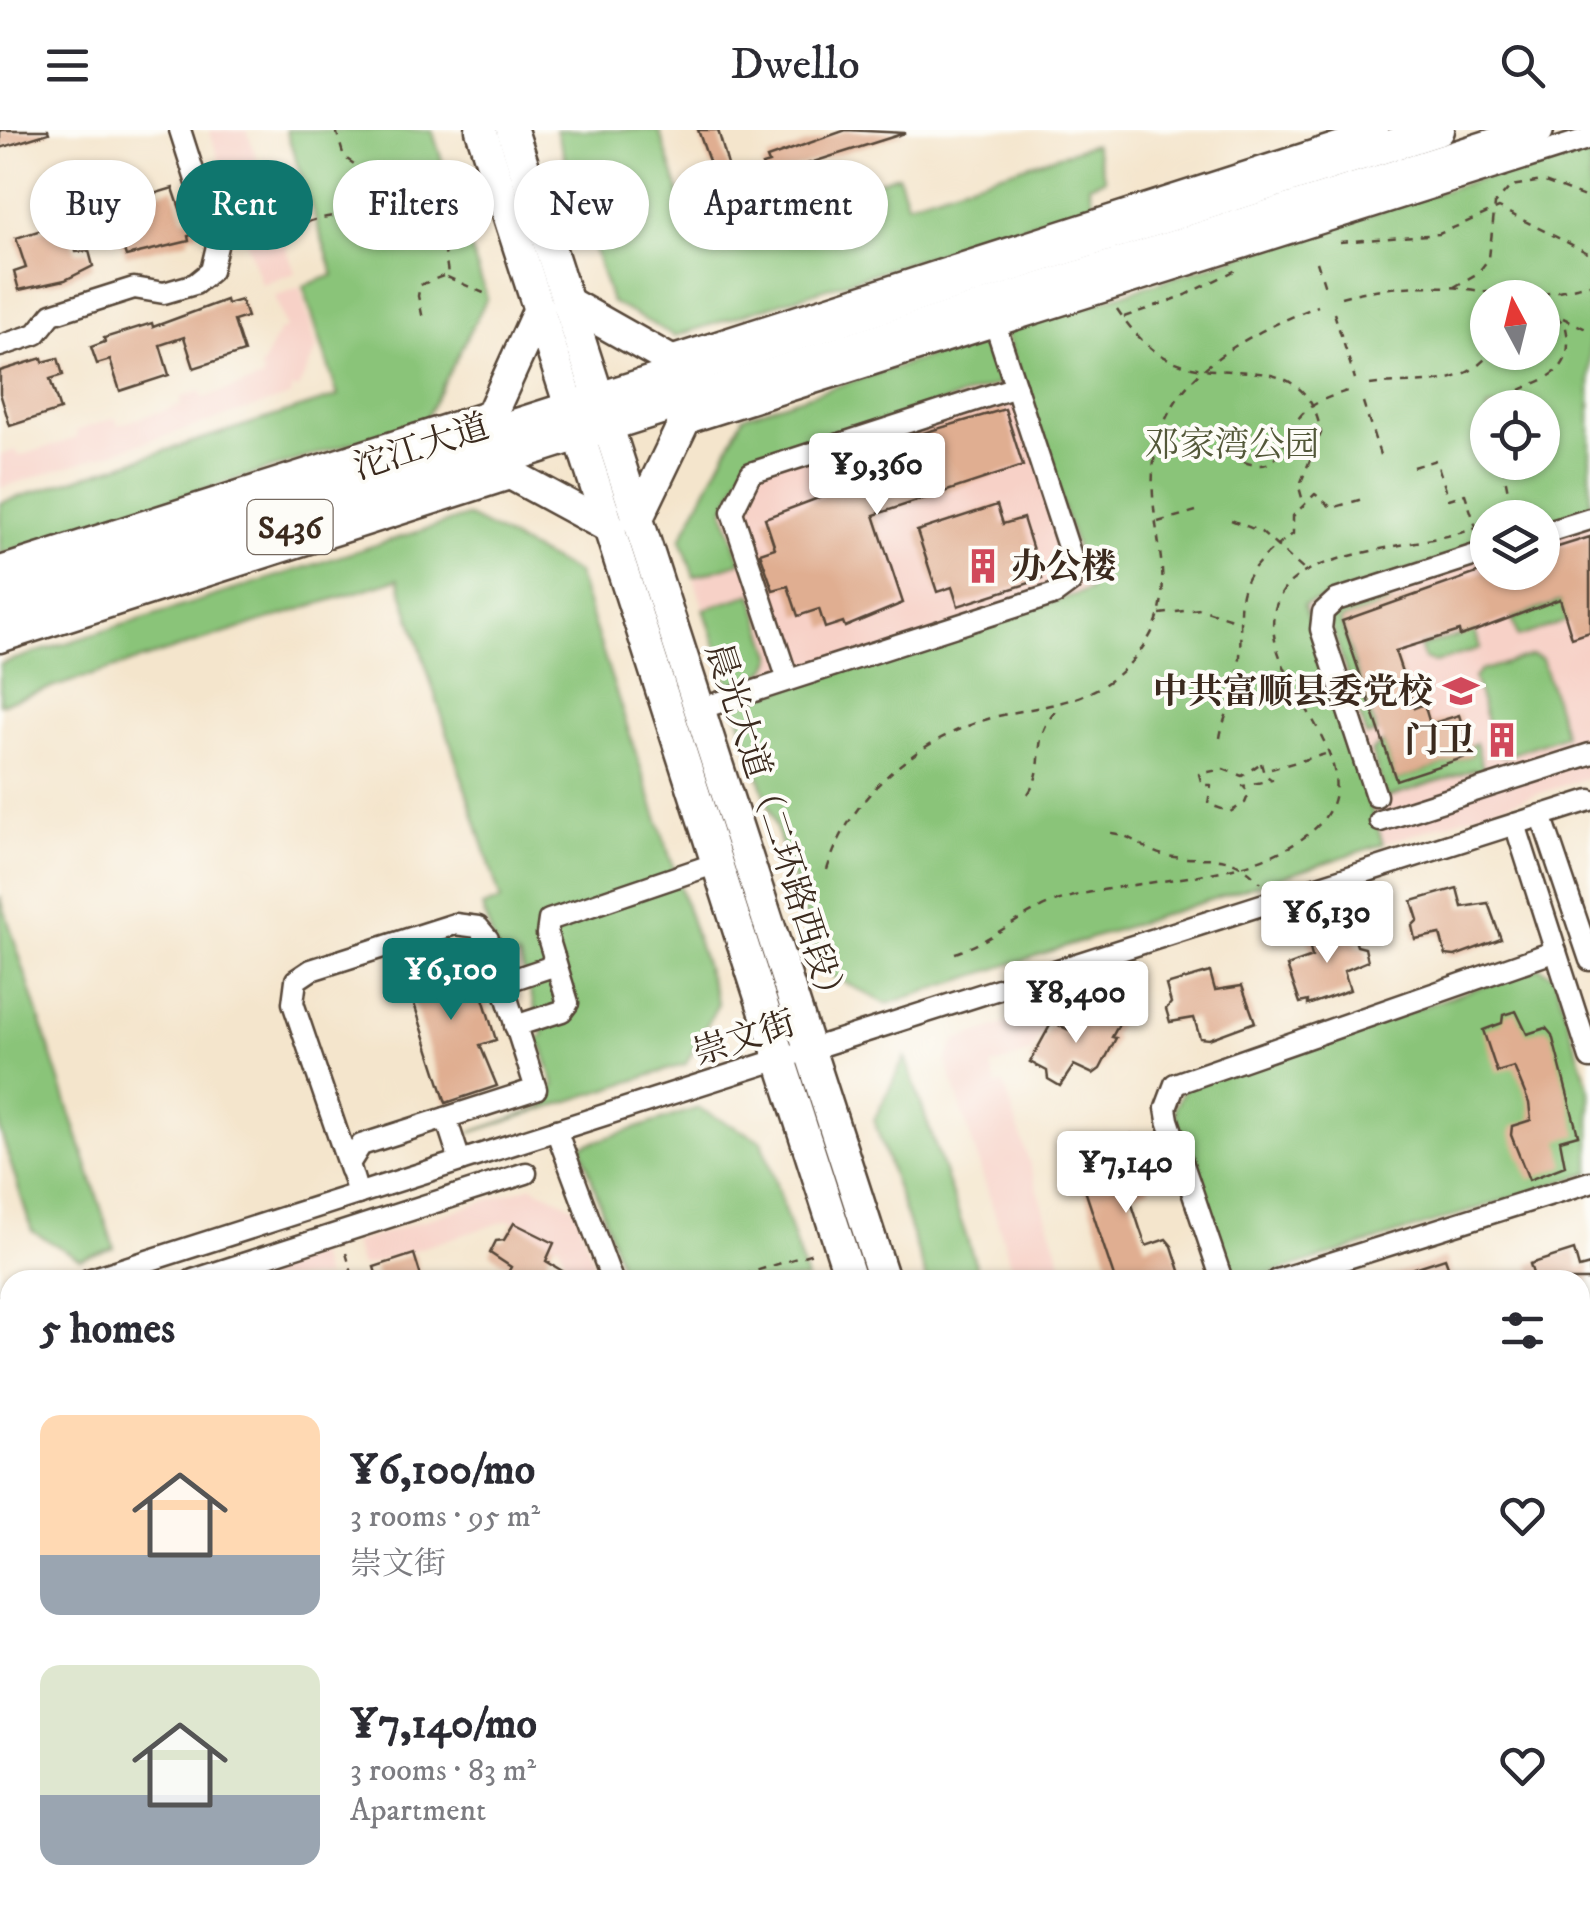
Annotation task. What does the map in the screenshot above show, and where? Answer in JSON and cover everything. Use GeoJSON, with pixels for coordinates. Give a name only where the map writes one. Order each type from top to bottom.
{"type":"FeatureCollection","features":[{"type":"Feature","properties":{"kind":"highway"},"geometry":{"type":"LineString","coordinates":[[481,130],[553,305],[684,387],[624,524],[495,446],[553,305],[512,130]]}},
{"type":"Feature","properties":{"kind":"highway","name":"S436"},"geometry":{"type":"LineString","coordinates":[[684,387],[1439,130]]}},
{"type":"Feature","properties":{"kind":"highway","name":"S436"},"geometry":{"type":"LineString","coordinates":[[589,416],[1538,130]]}},
{"type":"Feature","properties":{"kind":"highway","name":"晨光大道（二环路西段）"},"geometry":{"type":"LineString","coordinates":[[553,305],[624,524],[717,863],[880,1270]]}},
{"type":"Feature","properties":{"kind":"highway","name":"沱江大道"},"geometry":{"type":"LineString","coordinates":[[0,589],[589,416]]}},
{"type":"Feature","properties":{"kind":"highway","name":"沱江大道"},"geometry":{"type":"LineString","coordinates":[[0,620],[495,446]]}},
{"type":"Feature","properties":{"kind":"highway","name":"晨光大道（二环路西段）"},"geometry":{"type":"LineString","coordinates":[[624,524],[699,708],[795,1055],[848,1270]]}},
{"type":"Feature","properties":{"kind":"street"},"geometry":{"type":"LineString","coordinates":[[0,346],[40,332],[52,314],[134,288],[164,293],[201,281],[212,271],[217,246],[180,130]]}},
{"type":"Feature","properties":{"kind":"street"},"geometry":{"type":"LineString","coordinates":[[684,387],[1378,130]]}},
{"type":"Feature","properties":{"kind":"street"},"geometry":{"type":"LineString","coordinates":[[684,387],[996,327],[1590,138]]}},
{"type":"Feature","properties":{"kind":"street"},"geometry":{"type":"LineString","coordinates":[[699,708],[1055,594],[1070,583],[1073,562],[996,327]]}},
{"type":"Feature","properties":{"kind":"street"},"geometry":{"type":"LineString","coordinates":[[788,680],[732,512],[750,473],[1016,388]]}},
{"type":"Feature","properties":{"kind":"street"},"geometry":{"type":"LineString","coordinates":[[0,566],[495,446]]}},
{"type":"Feature","properties":{"kind":"street"},"geometry":{"type":"LineString","coordinates":[[0,642],[495,446]]}},
{"type":"Feature","properties":{"kind":"street"},"geometry":{"type":"LineString","coordinates":[[1560,528],[1590,518]]}},
{"type":"Feature","properties":{"kind":"street"},"geometry":{"type":"LineString","coordinates":[[1376,796],[1321,630],[1322,612],[1336,600],[1470,557]]}},
{"type":"Feature","properties":{"kind":"street"},"geometry":{"type":"LineString","coordinates":[[1380,821],[1590,754]]}},
{"type":"Feature","properties":{"kind":"street","name":"崇文街"},"geometry":{"type":"LineString","coordinates":[[120,1270],[1590,800]]}},
{"type":"Feature","properties":{"kind":"street"},"geometry":{"type":"LineString","coordinates":[[1542,815],[1588,947]]}},
{"type":"Feature","properties":{"kind":"street"},"geometry":{"type":"LineString","coordinates":[[1515,824],[1590,1058]]}},
{"type":"Feature","properties":{"kind":"street"},"geometry":{"type":"LineString","coordinates":[[516,1026],[566,1007],[568,997],[546,926],[554,916],[717,863]]}},
{"type":"Feature","properties":{"kind":"street"},"geometry":{"type":"LineString","coordinates":[[336,1134],[346,1144],[361,1146],[536,1090],[484,934],[464,923],[302,974],[293,987],[294,1003],[336,1134],[358,1194]]}},
{"type":"Feature","properties":{"kind":"street"},"geometry":{"type":"LineString","coordinates":[[1219,1270],[1168,1120],[1168,1096],[1175,1084],[1556,952]]}},
{"type":"Feature","properties":{"kind":"street"},"geometry":{"type":"LineString","coordinates":[[502,983],[550,968],[554,958]]}},
{"type":"Feature","properties":{"kind":"street"},"geometry":{"type":"LineString","coordinates":[[446,1118],[460,1161]]}},
{"type":"Feature","properties":{"kind":"street"},"geometry":{"type":"LineString","coordinates":[[556,1130],[608,1270]]}},
{"type":"Feature","properties":{"kind":"street"},"geometry":{"type":"LineString","coordinates":[[350,1170],[351,1158],[361,1146]]}},
{"type":"Feature","properties":{"kind":"street"},"geometry":{"type":"LineString","coordinates":[[229,1270],[320,1244],[339,1233],[526,1173]]}},
{"type":"Feature","properties":{"kind":"street"},"geometry":{"type":"LineString","coordinates":[[1309,1270],[1590,1182]]}},
{"type":"Feature","properties":{"kind":"street"},"geometry":{"type":"LineString","coordinates":[[309,1210],[320,1244]]}},
{"type":"Feature","properties":{"kind":"path"},"geometry":{"type":"LineString","coordinates":[[336,130],[344,157],[349,160]]}},
{"type":"Feature","properties":{"kind":"path"},"geometry":{"type":"LineString","coordinates":[[1454,287],[1478,273],[1489,258],[1493,208],[1504,191],[1532,181],[1553,183],[1590,198]]}},
{"type":"Feature","properties":{"kind":"path"},"geometry":{"type":"LineString","coordinates":[[1340,242],[1439,234],[1493,208],[1515,212],[1590,254]]}},
{"type":"Feature","properties":{"kind":"path"},"geometry":{"type":"LineString","coordinates":[[442,250],[446,277]]}},
{"type":"Feature","properties":{"kind":"path"},"geometry":{"type":"LineString","coordinates":[[1316,262],[1326,290]]}},
{"type":"Feature","properties":{"kind":"path"},"geometry":{"type":"LineString","coordinates":[[1122,317],[1186,295],[1247,265]]}},
{"type":"Feature","properties":{"kind":"path"},"geometry":{"type":"LineString","coordinates":[[423,319],[420,285],[446,277],[486,294]]}},
{"type":"Feature","properties":{"kind":"path"},"geometry":{"type":"LineString","coordinates":[[1560,291],[1590,284]]}},
{"type":"Feature","properties":{"kind":"path"},"geometry":{"type":"LineString","coordinates":[[1341,298],[1402,286],[1470,290]]}},
{"type":"Feature","properties":{"kind":"path"},"geometry":{"type":"LineString","coordinates":[[1110,304],[1146,346],[1167,359],[1192,368],[1268,373],[1291,385],[1311,407],[1321,433],[1299,487],[1304,505]]}},
{"type":"Feature","properties":{"kind":"path"},"geometry":{"type":"LineString","coordinates":[[1334,313],[1355,379]]}},
{"type":"Feature","properties":{"kind":"path"},"geometry":{"type":"LineString","coordinates":[[1561,318],[1590,332]]}},
{"type":"Feature","properties":{"kind":"path"},"geometry":{"type":"LineString","coordinates":[[1520,390],[1548,379],[1561,365],[1568,340],[1561,318]]}},
{"type":"Feature","properties":{"kind":"path"},"geometry":{"type":"LineString","coordinates":[[1370,385],[1444,382],[1473,370]]}},
{"type":"Feature","properties":{"kind":"path"},"geometry":{"type":"LineString","coordinates":[[1244,462],[1261,466],[1280,456],[1293,426],[1311,407],[1347,391]]}},
{"type":"Feature","properties":{"kind":"path"},"geometry":{"type":"LineString","coordinates":[[1363,402],[1381,458]]}},
{"type":"Feature","properties":{"kind":"path"},"geometry":{"type":"LineString","coordinates":[[1413,468],[1436,460],[1450,499],[1465,494],[1470,509]]}},
{"type":"Feature","properties":{"kind":"path"},"geometry":{"type":"LineString","coordinates":[[1220,738],[1238,673],[1236,621],[1248,580],[1275,547],[1294,534],[1293,516],[1315,494],[1332,508],[1366,498]]}},
{"type":"Feature","properties":{"kind":"path"},"geometry":{"type":"LineString","coordinates":[[1157,522],[1196,511]]}},
{"type":"Feature","properties":{"kind":"path"},"geometry":{"type":"LineString","coordinates":[[1231,520],[1261,532],[1306,572]]}},
{"type":"Feature","properties":{"kind":"path"},"geometry":{"type":"LineString","coordinates":[[955,953],[1034,910],[1074,896],[1169,881],[1239,864],[1303,838],[1325,817],[1336,778],[1330,752],[1291,682],[1276,623],[1286,588],[1306,572],[1359,554],[1470,529]]}},
{"type":"Feature","properties":{"kind":"path"},"geometry":{"type":"LineString","coordinates":[[1158,615],[1200,610],[1236,621]]}},
{"type":"Feature","properties":{"kind":"path"},"geometry":{"type":"LineString","coordinates":[[1028,794],[1038,773],[1039,734],[1060,706]]}},
{"type":"Feature","properties":{"kind":"path"},"geometry":{"type":"LineString","coordinates":[[1272,769],[1330,752]]}},
{"type":"Feature","properties":{"kind":"path"},"geometry":{"type":"LineString","coordinates":[[1261,762],[1264,774],[1272,780],[1243,786],[1248,799],[1231,812],[1208,804],[1211,785],[1202,785],[1199,774],[1223,769],[1237,774],[1245,775],[1250,767],[1261,762]]}},
{"type":"Feature","properties":{"kind":"path"},"geometry":{"type":"LineString","coordinates":[[1112,834],[1134,838],[1160,854],[1211,855],[1239,864],[1261,883]]}},
{"type":"Feature","properties":{"kind":"path"},"geometry":{"type":"LineString","coordinates":[[339,1233],[351,1270]]}},
{"type":"Feature","properties":{"kind":"path"},"geometry":{"type":"LineString","coordinates":[[761,1270],[840,1244]]}},
{"type":"Feature","properties":{"kind":"shaded area"},"geometry":{"type":"Polygon","coordinates":[[[209,130],[247,130],[257,160],[219,160],[209,130]]]}},
{"type":"Feature","properties":{"kind":"shaded area"},"geometry":{"type":"Polygon","coordinates":[[[250,250],[287,250],[295,273],[261,284],[250,250]]]}},
{"type":"Feature","properties":{"kind":"shaded area"},"geometry":{"type":"Polygon","coordinates":[[[300,287],[317,349],[298,389],[293,388],[290,396],[0,488],[0,455],[16,450],[19,456],[77,438],[76,431],[115,418],[118,425],[181,405],[180,398],[200,391],[203,398],[262,379],[264,373],[260,370],[279,331],[286,329],[275,296],[300,287]]]}},
{"type":"Feature","properties":{"kind":"shaded area"},"geometry":{"type":"Polygon","coordinates":[[[1005,332],[1090,590],[735,704],[681,539],[744,416],[1005,332]]]}},
{"type":"Feature","properties":{"kind":"shaded area","name":"中共富顺县委党校"},"geometry":{"type":"Polygon","coordinates":[[[1590,512],[1590,777],[1383,844],[1304,605],[1470,551],[1470,590],[1560,590],[1560,522],[1590,512]]]}},
{"type":"Feature","properties":{"kind":"shaded area"},"geometry":{"type":"Polygon","coordinates":[[[1044,1011],[1047,1022],[1031,1053],[991,1066],[996,1085],[1004,1084],[1064,1270],[1013,1270],[946,1061],[955,1041],[1044,1011]]]}},
{"type":"Feature","properties":{"kind":"shaded area"},"geometry":{"type":"Polygon","coordinates":[[[532,1186],[575,1207],[596,1270],[568,1270],[560,1246],[509,1220],[361,1267],[353,1243],[532,1186]]]}},
{"type":"Feature","properties":{"kind":"shaded area"},"geometry":{"type":"Polygon","coordinates":[[[317,1254],[322,1270],[267,1270],[317,1254]]]}},
{"type":"Feature","properties":{"kind":"green space"},"geometry":{"type":"Polygon","coordinates":[[[286,130],[432,130],[442,160],[333,160],[333,250],[471,250],[487,298],[425,420],[0,554],[0,503],[338,396],[303,286],[334,275],[313,212],[313,160],[296,160],[286,130]]]}},
{"type":"Feature","properties":{"kind":"green space"},"geometry":{"type":"Polygon","coordinates":[[[556,130],[659,130],[669,161],[669,250],[888,250],[888,178],[898,175],[907,203],[1094,144],[1105,179],[1089,185],[1094,204],[675,336],[611,302],[594,250],[649,250],[649,160],[566,160],[556,130]]]}},
{"type":"Feature","properties":{"kind":"green space","name":"邓家湾公园"},"geometry":{"type":"Polygon","coordinates":[[[1590,143],[1590,512],[1560,522],[1560,500],[1470,500],[1470,551],[1304,605],[1383,844],[887,1004],[824,972],[735,704],[1090,590],[1005,332],[1590,143]]]}},
{"type":"Feature","properties":{"kind":"green space"},"geometry":{"type":"Polygon","coordinates":[[[993,336],[1004,373],[997,385],[745,466],[724,510],[741,562],[694,577],[681,539],[744,416],[993,336]]]}},
{"type":"Feature","properties":{"kind":"green space"},"geometry":{"type":"Polygon","coordinates":[[[467,516],[577,573],[718,1004],[686,1064],[469,1133],[544,1107],[540,1093],[555,1086],[542,1046],[528,1050],[529,1042],[544,1036],[519,957],[504,961],[499,957],[482,907],[501,900],[398,579],[0,704],[0,664],[467,516]]]}},
{"type":"Feature","properties":{"kind":"green space"},"geometry":{"type":"Polygon","coordinates":[[[1385,589],[1390,603],[1340,620],[1377,733],[1366,736],[1330,621],[1333,611],[1385,589]]]}},
{"type":"Feature","properties":{"kind":"green space"},"geometry":{"type":"Polygon","coordinates":[[[752,594],[773,658],[765,672],[729,685],[704,609],[752,594]]]}},
{"type":"Feature","properties":{"kind":"green space"},"geometry":{"type":"Polygon","coordinates":[[[1561,601],[1567,621],[1518,637],[1512,619],[1561,601]]]}},
{"type":"Feature","properties":{"kind":"green space"},"geometry":{"type":"Polygon","coordinates":[[[1475,631],[1480,648],[1435,663],[1424,659],[1419,647],[1475,631]]]}},
{"type":"Feature","properties":{"kind":"green space"},"geometry":{"type":"Polygon","coordinates":[[[1532,655],[1542,659],[1565,735],[1503,757],[1496,751],[1474,678],[1480,671],[1532,655]]]}},
{"type":"Feature","properties":{"kind":"green space"},"geometry":{"type":"Polygon","coordinates":[[[1383,742],[1396,780],[1472,755],[1469,746],[1476,743],[1485,776],[1480,781],[1475,769],[1386,798],[1371,751],[1383,742]]]}},
{"type":"Feature","properties":{"kind":"green space"},"geometry":{"type":"Polygon","coordinates":[[[0,896],[114,1248],[80,1259],[32,1231],[0,1130],[0,896]]]}},
{"type":"Feature","properties":{"kind":"green space"},"geometry":{"type":"Polygon","coordinates":[[[1539,967],[1554,976],[1590,1091],[1590,1173],[1283,1270],[1230,1270],[1225,1266],[1176,1118],[1175,1107],[1185,1087],[1539,967]]]}},
{"type":"Feature","properties":{"kind":"green space"},"geometry":{"type":"Polygon","coordinates":[[[905,1057],[978,1270],[924,1270],[874,1120],[905,1057]]]}},
{"type":"Feature","properties":{"kind":"green space"},"geometry":{"type":"Polygon","coordinates":[[[698,1108],[762,1141],[804,1270],[622,1270],[581,1146],[698,1108]]]}},
{"type":"Feature","properties":{"kind":"building"},"geometry":{"type":"Polygon","coordinates":[[[0,130],[48,130],[49,133],[0,148],[0,130]]]}},
{"type":"Feature","properties":{"kind":"building"},"geometry":{"type":"Polygon","coordinates":[[[698,130],[718,130],[726,160],[709,160],[698,130]]]}},
{"type":"Feature","properties":{"kind":"building"},"geometry":{"type":"Polygon","coordinates":[[[846,130],[905,133],[820,160],[767,158],[846,130]]]}},
{"type":"Feature","properties":{"kind":"building"},"geometry":{"type":"Polygon","coordinates":[[[173,188],[176,244],[156,249],[156,193],[173,188]]]}},
{"type":"Feature","properties":{"kind":"building"},"geometry":{"type":"Polygon","coordinates":[[[30,234],[30,250],[89,251],[93,266],[65,280],[19,290],[14,272],[26,268],[16,238],[30,234]]]}},
{"type":"Feature","properties":{"kind":"building"},"geometry":{"type":"Polygon","coordinates":[[[124,250],[151,250],[126,256],[124,250]]]}},
{"type":"Feature","properties":{"kind":"building"},"geometry":{"type":"Polygon","coordinates":[[[226,300],[227,304],[241,300],[247,317],[234,321],[244,352],[194,368],[184,337],[160,345],[169,375],[120,391],[110,360],[97,364],[91,347],[105,342],[104,338],[152,323],[153,327],[226,300]]]}},
{"type":"Feature","properties":{"kind":"building"},"geometry":{"type":"Polygon","coordinates":[[[42,358],[43,362],[58,358],[63,375],[50,379],[60,410],[10,426],[0,393],[0,371],[42,358]]]}},
{"type":"Feature","properties":{"kind":"building"},"geometry":{"type":"Polygon","coordinates":[[[1005,409],[1023,466],[874,515],[903,603],[845,627],[843,622],[825,628],[819,609],[798,616],[788,586],[773,590],[760,553],[775,548],[765,518],[877,476],[869,453],[890,446],[889,443],[1005,409]]]}},
{"type":"Feature","properties":{"kind":"building","name":"办公楼"},"geometry":{"type":"Polygon","coordinates":[[[997,505],[1003,524],[1023,518],[1042,579],[958,606],[952,587],[937,592],[917,531],[997,505]]]}},
{"type":"Feature","properties":{"kind":"building"},"geometry":{"type":"Polygon","coordinates":[[[1590,537],[1590,632],[1572,638],[1560,599],[1460,636],[1459,631],[1395,651],[1414,708],[1424,704],[1430,724],[1459,715],[1472,755],[1396,780],[1342,621],[1470,575],[1470,590],[1560,590],[1560,546],[1590,537]]]}},
{"type":"Feature","properties":{"kind":"building"},"geometry":{"type":"Polygon","coordinates":[[[1457,888],[1462,907],[1488,903],[1501,939],[1455,956],[1446,955],[1440,934],[1415,939],[1412,926],[1418,920],[1412,901],[1457,888]]]}},
{"type":"Feature","properties":{"kind":"building"},"geometry":{"type":"Polygon","coordinates":[[[1351,927],[1357,946],[1365,948],[1368,961],[1344,971],[1350,990],[1308,1005],[1308,1001],[1300,1003],[1287,966],[1312,957],[1308,939],[1351,927]]]}},
{"type":"Feature","properties":{"kind":"building"},"geometry":{"type":"Polygon","coordinates":[[[450,944],[461,987],[478,982],[496,1040],[480,1045],[497,1086],[446,1103],[400,960],[450,944]]]}},
{"type":"Feature","properties":{"kind":"building"},"geometry":{"type":"Polygon","coordinates":[[[1210,972],[1215,990],[1242,986],[1255,1022],[1209,1039],[1200,1038],[1194,1018],[1170,1022],[1166,1009],[1171,1003],[1166,985],[1210,972]]]}},
{"type":"Feature","properties":{"kind":"building"},"geometry":{"type":"Polygon","coordinates":[[[1084,1008],[1119,1024],[1112,1037],[1116,1038],[1100,1069],[1093,1074],[1074,1065],[1060,1086],[1048,1079],[1047,1071],[1030,1062],[1052,1022],[1069,1030],[1084,1008]]]}},
{"type":"Feature","properties":{"kind":"building"},"geometry":{"type":"Polygon","coordinates":[[[1516,1011],[1527,1034],[1546,1028],[1552,1035],[1578,1135],[1560,1140],[1565,1166],[1529,1180],[1511,1135],[1512,1126],[1531,1120],[1529,1103],[1514,1067],[1497,1072],[1483,1030],[1502,1023],[1503,1015],[1516,1011]]]}},
{"type":"Feature","properties":{"kind":"building"},"geometry":{"type":"Polygon","coordinates":[[[1131,1134],[1150,1179],[1149,1188],[1129,1195],[1146,1246],[1166,1239],[1180,1270],[1112,1270],[1082,1181],[1100,1175],[1095,1148],[1131,1134]]]}},
{"type":"Feature","properties":{"kind":"building"},"geometry":{"type":"Polygon","coordinates":[[[514,1223],[554,1243],[546,1261],[561,1270],[509,1270],[511,1267],[490,1253],[496,1241],[504,1240],[514,1223]]]}},
{"type":"Feature","properties":{"kind":"building"},"geometry":{"type":"Polygon","coordinates":[[[1574,1250],[1579,1268],[1590,1265],[1590,1270],[1532,1270],[1530,1264],[1574,1250]]]}},
{"type":"Feature","properties":{"kind":"building"},"geometry":{"type":"Polygon","coordinates":[[[414,1254],[419,1270],[375,1270],[374,1267],[414,1254]]]}},
{"type":"Feature","properties":{"kind":"building"},"geometry":{"type":"Polygon","coordinates":[[[1445,1258],[1449,1270],[1408,1270],[1445,1258]]]}},
{"type":"Feature","properties":{"kind":"place","name":"办公楼"},"geometry":{"type":"Point","coordinates":[983,566]}},
{"type":"Feature","properties":{"kind":"place","name":"中共富顺县委党校"},"geometry":{"type":"Point","coordinates":[1461,691]}},
{"type":"Feature","properties":{"kind":"place","name":"门卫"},"geometry":{"type":"Point","coordinates":[1502,740]}}]}
